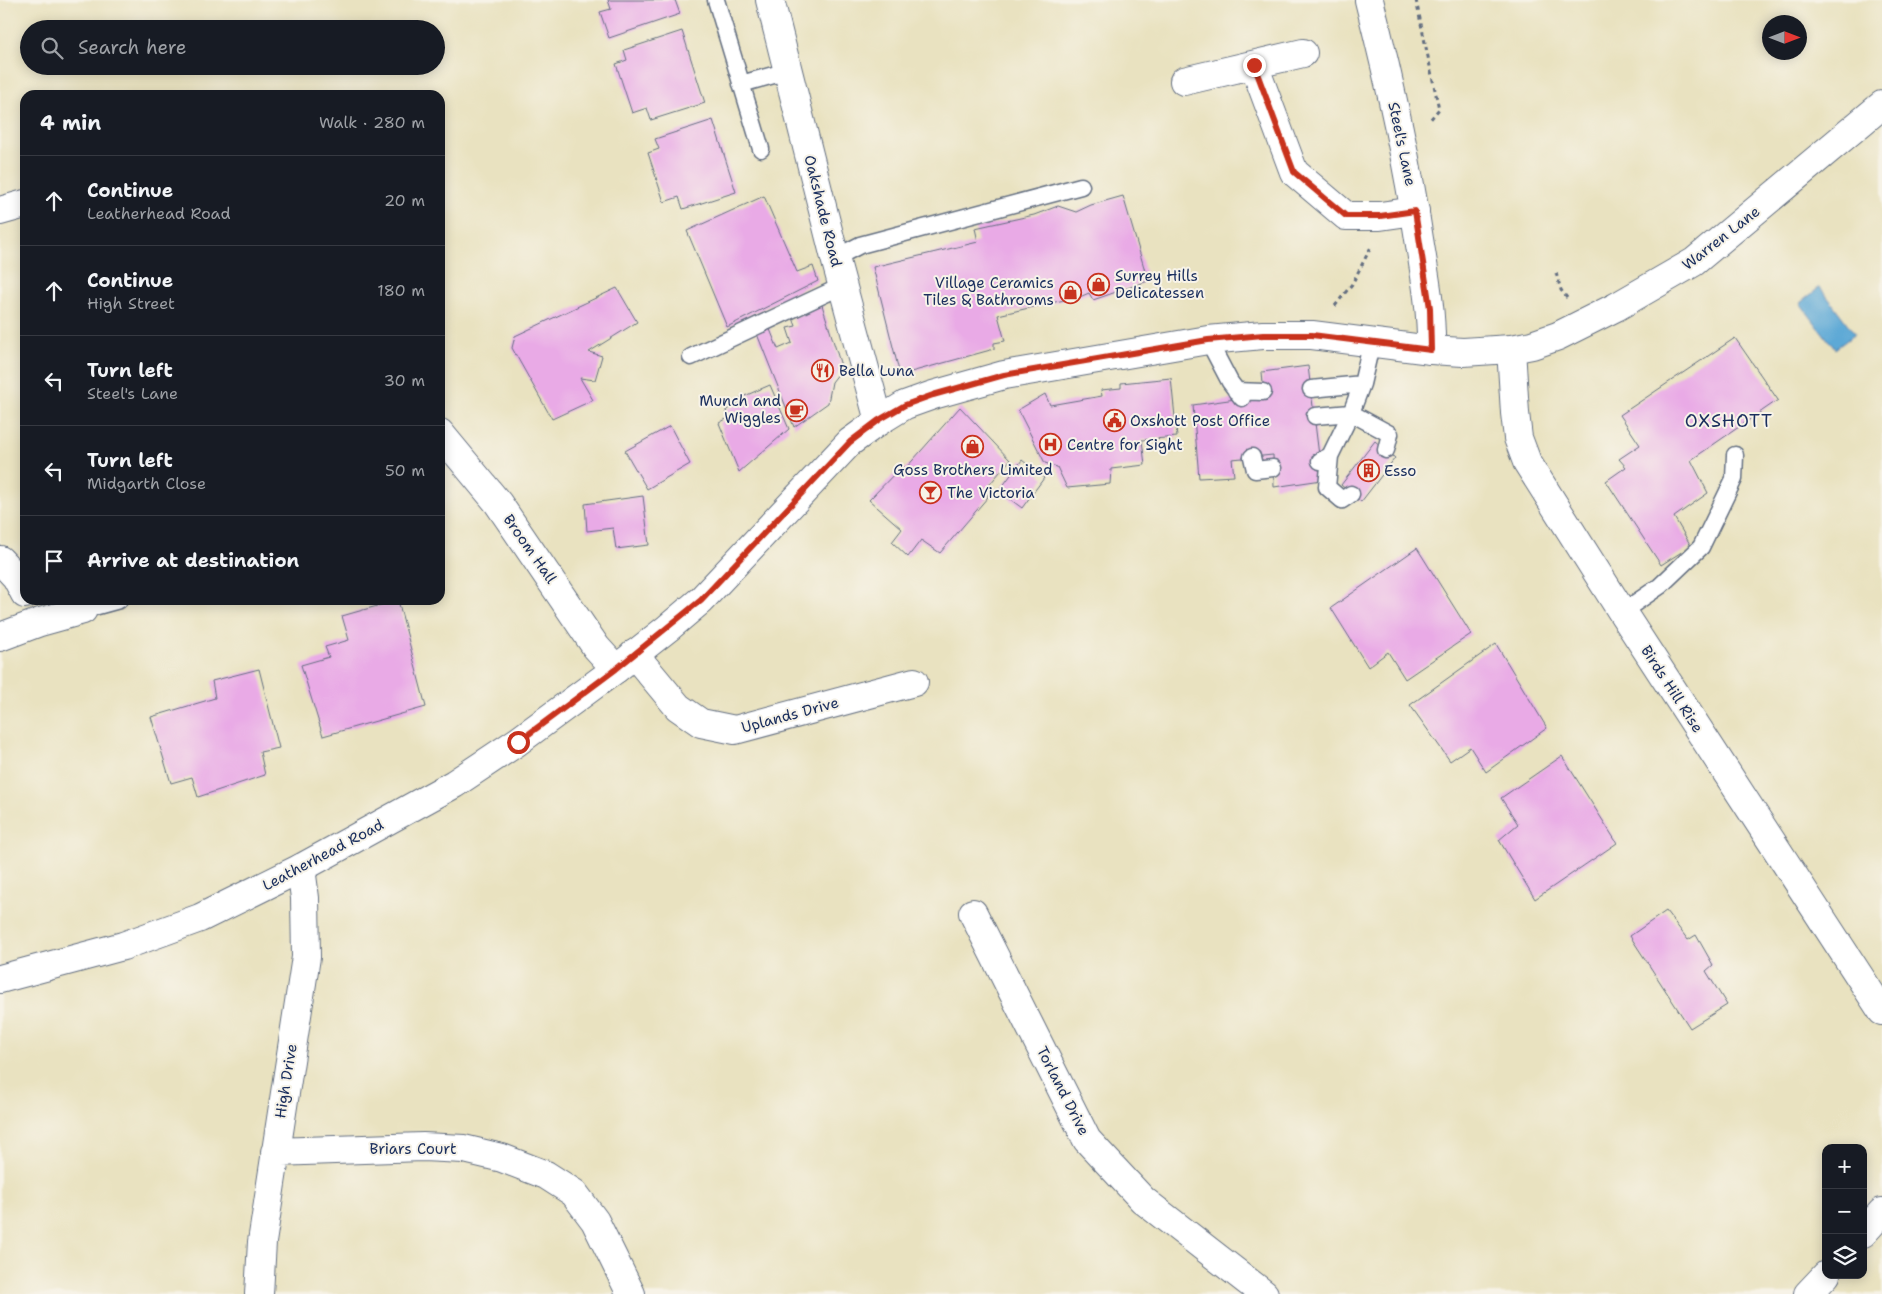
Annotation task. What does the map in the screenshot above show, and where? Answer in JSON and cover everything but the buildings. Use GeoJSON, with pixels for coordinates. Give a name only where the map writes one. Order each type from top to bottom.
{"type":"FeatureCollection","features":[{"type":"Feature","properties":{"kind":"street","name":"Oakshade Road"},"geometry":{"type":"LineString","coordinates":[[770,0],[834,258],[879,420]]}},
{"type":"Feature","properties":{"kind":"street","name":"Steel's Lane"},"geometry":{"type":"LineString","coordinates":[[1369,0],[1387,74],[1415,211],[1430,308],[1431,350]]}},
{"type":"Feature","properties":{"kind":"street"},"geometry":{"type":"LineString","coordinates":[[1184,81],[1303,53]]}},
{"type":"Feature","properties":{"kind":"street"},"geometry":{"type":"LineString","coordinates":[[1254,65],[1294,172],[1346,216],[1380,216],[1415,211]]}},
{"type":"Feature","properties":{"kind":"street","name":"Warren Lane"},"geometry":{"type":"LineString","coordinates":[[879,420],[905,405],[923,398],[1004,375],[1208,340],[1273,335],[1312,335],[1372,341],[1431,350],[1463,352],[1511,349],[1532,345],[1558,336],[1616,307],[1694,262],[1882,105]]}},
{"type":"Feature","properties":{"kind":"street"},"geometry":{"type":"LineString","coordinates":[[0,211],[20,205]]}},
{"type":"Feature","properties":{"kind":"street","name":"Birds Hill Rise"},"geometry":{"type":"LineString","coordinates":[[1511,349],[1518,438],[1527,462],[1622,612],[1882,1011]]}},
{"type":"Feature","properties":{"kind":"street","name":"Leatherhead Road"},"geometry":{"type":"LineString","coordinates":[[0,979],[123,946],[200,918],[301,868],[454,784],[518,742],[625,662],[701,600],[843,450],[879,420]]}},
{"type":"Feature","properties":{"kind":"street","name":"Broom Hall"},"geometry":{"type":"LineString","coordinates":[[445,439],[498,503],[596,647],[625,662]]}},
{"type":"Feature","properties":{"kind":"street"},"geometry":{"type":"LineString","coordinates":[[0,560],[16,577],[20,585]]}},
{"type":"Feature","properties":{"kind":"street"},"geometry":{"type":"LineString","coordinates":[[0,637],[34,611],[83,610]]}},
{"type":"Feature","properties":{"kind":"street","name":"Uplands Drive"},"geometry":{"type":"LineString","coordinates":[[625,662],[678,707],[701,723],[735,730],[914,682]]}},
{"type":"Feature","properties":{"kind":"street","name":"High Drive"},"geometry":{"type":"LineString","coordinates":[[259,1294],[262,1242],[306,957],[305,898],[301,868]]}},
{"type":"Feature","properties":{"kind":"street","name":"Torland Drive"},"geometry":{"type":"LineString","coordinates":[[973,913],[1087,1140],[1143,1200],[1264,1294]]}},
{"type":"Feature","properties":{"kind":"street","name":"Briars Court"},"geometry":{"type":"LineString","coordinates":[[275,1152],[423,1147],[464,1149],[502,1158],[546,1175],[574,1193],[595,1221],[632,1294]]}},
{"type":"Feature","properties":{"kind":"street"},"geometry":{"type":"LineString","coordinates":[[1867,1229],[1882,1212]]}},
{"type":"Feature","properties":{"kind":"street"},"geometry":{"type":"LineString","coordinates":[[1808,1294],[1822,1279]]}},
{"type":"Feature","properties":{"kind":"lane"},"geometry":{"type":"LineString","coordinates":[[716,0],[761,149]]}},
{"type":"Feature","properties":{"kind":"lane"},"geometry":{"type":"LineString","coordinates":[[741,84],[788,71]]}},
{"type":"Feature","properties":{"kind":"lane"},"geometry":{"type":"LineString","coordinates":[[834,258],[860,245],[1081,186]]}},
{"type":"Feature","properties":{"kind":"lane"},"geometry":{"type":"LineString","coordinates":[[691,357],[842,286]]}},
{"type":"Feature","properties":{"kind":"lane"},"geometry":{"type":"LineString","coordinates":[[1208,340],[1239,394],[1263,392]]}},
{"type":"Feature","properties":{"kind":"lane"},"geometry":{"type":"LineString","coordinates":[[1351,494],[1342,500],[1327,487],[1325,458],[1351,413],[1362,384],[1372,341]]}},
{"type":"Feature","properties":{"kind":"lane"},"geometry":{"type":"LineString","coordinates":[[1311,389],[1362,384]]}},
{"type":"Feature","properties":{"kind":"lane"},"geometry":{"type":"LineString","coordinates":[[1314,416],[1351,413],[1390,434],[1386,450]]}},
{"type":"Feature","properties":{"kind":"lane"},"geometry":{"type":"LineString","coordinates":[[1622,612],[1660,586],[1702,547],[1734,479],[1735,455]]}},
{"type":"Feature","properties":{"kind":"lane"},"geometry":{"type":"LineString","coordinates":[[1252,457],[1255,470],[1273,468]]}},
{"type":"Feature","properties":{"kind":"lane"},"geometry":{"type":"LineString","coordinates":[[83,610],[101,605]]}},
{"type":"Feature","properties":{"kind":"path"},"geometry":{"type":"LineString","coordinates":[[1404,154],[1439,108],[1416,0]]}},
{"type":"Feature","properties":{"kind":"water"},"geometry":{"type":"Polygon","coordinates":[[[1820,287],[1855,334],[1835,349],[1800,303],[1820,287]]]}},
{"type":"Feature","properties":{"kind":"place","name":"Surrey Hills Delicatessen"},"geometry":{"type":"Point","coordinates":[1099,285]}},
{"type":"Feature","properties":{"kind":"place","name":"Village Ceramics Tiles & Bathrooms"},"geometry":{"type":"Point","coordinates":[1070,292]}},
{"type":"Feature","properties":{"kind":"place","name":"Bella Luna"},"geometry":{"type":"Point","coordinates":[823,371]}},
{"type":"Feature","properties":{"kind":"place","name":"Munch and Wiggles"},"geometry":{"type":"Point","coordinates":[797,410]}},
{"type":"Feature","properties":{"kind":"place","name":"Oxshott Post Office"},"geometry":{"type":"Point","coordinates":[1114,421]}},
{"type":"Feature","properties":{"kind":"place","name":"Centre for Sight"},"geometry":{"type":"Point","coordinates":[1051,445]}},
{"type":"Feature","properties":{"kind":"place","name":"Goss Brothers Limited"},"geometry":{"type":"Point","coordinates":[973,447]}},
{"type":"Feature","properties":{"kind":"place","name":"Esso"},"geometry":{"type":"Point","coordinates":[1368,471]}},
{"type":"Feature","properties":{"kind":"place","name":"The Victoria"},"geometry":{"type":"Point","coordinates":[931,493]}},
{"type":"Feature","properties":{"kind":"district","name":"OXSHOTT"},"geometry":{"type":"Point","coordinates":[1729,421]}},
{"type":"Feature","properties":{"kind":"route"},"geometry":{"type":"LineString","coordinates":[[518,742],[616,669],[701,600],[850,442],[879,420],[905,405],[1004,375],[1208,340],[1263,335],[1312,335],[1372,341],[1431,350],[1430,308],[1415,211],[1380,216],[1346,216],[1294,172],[1254,65]]}}]}
